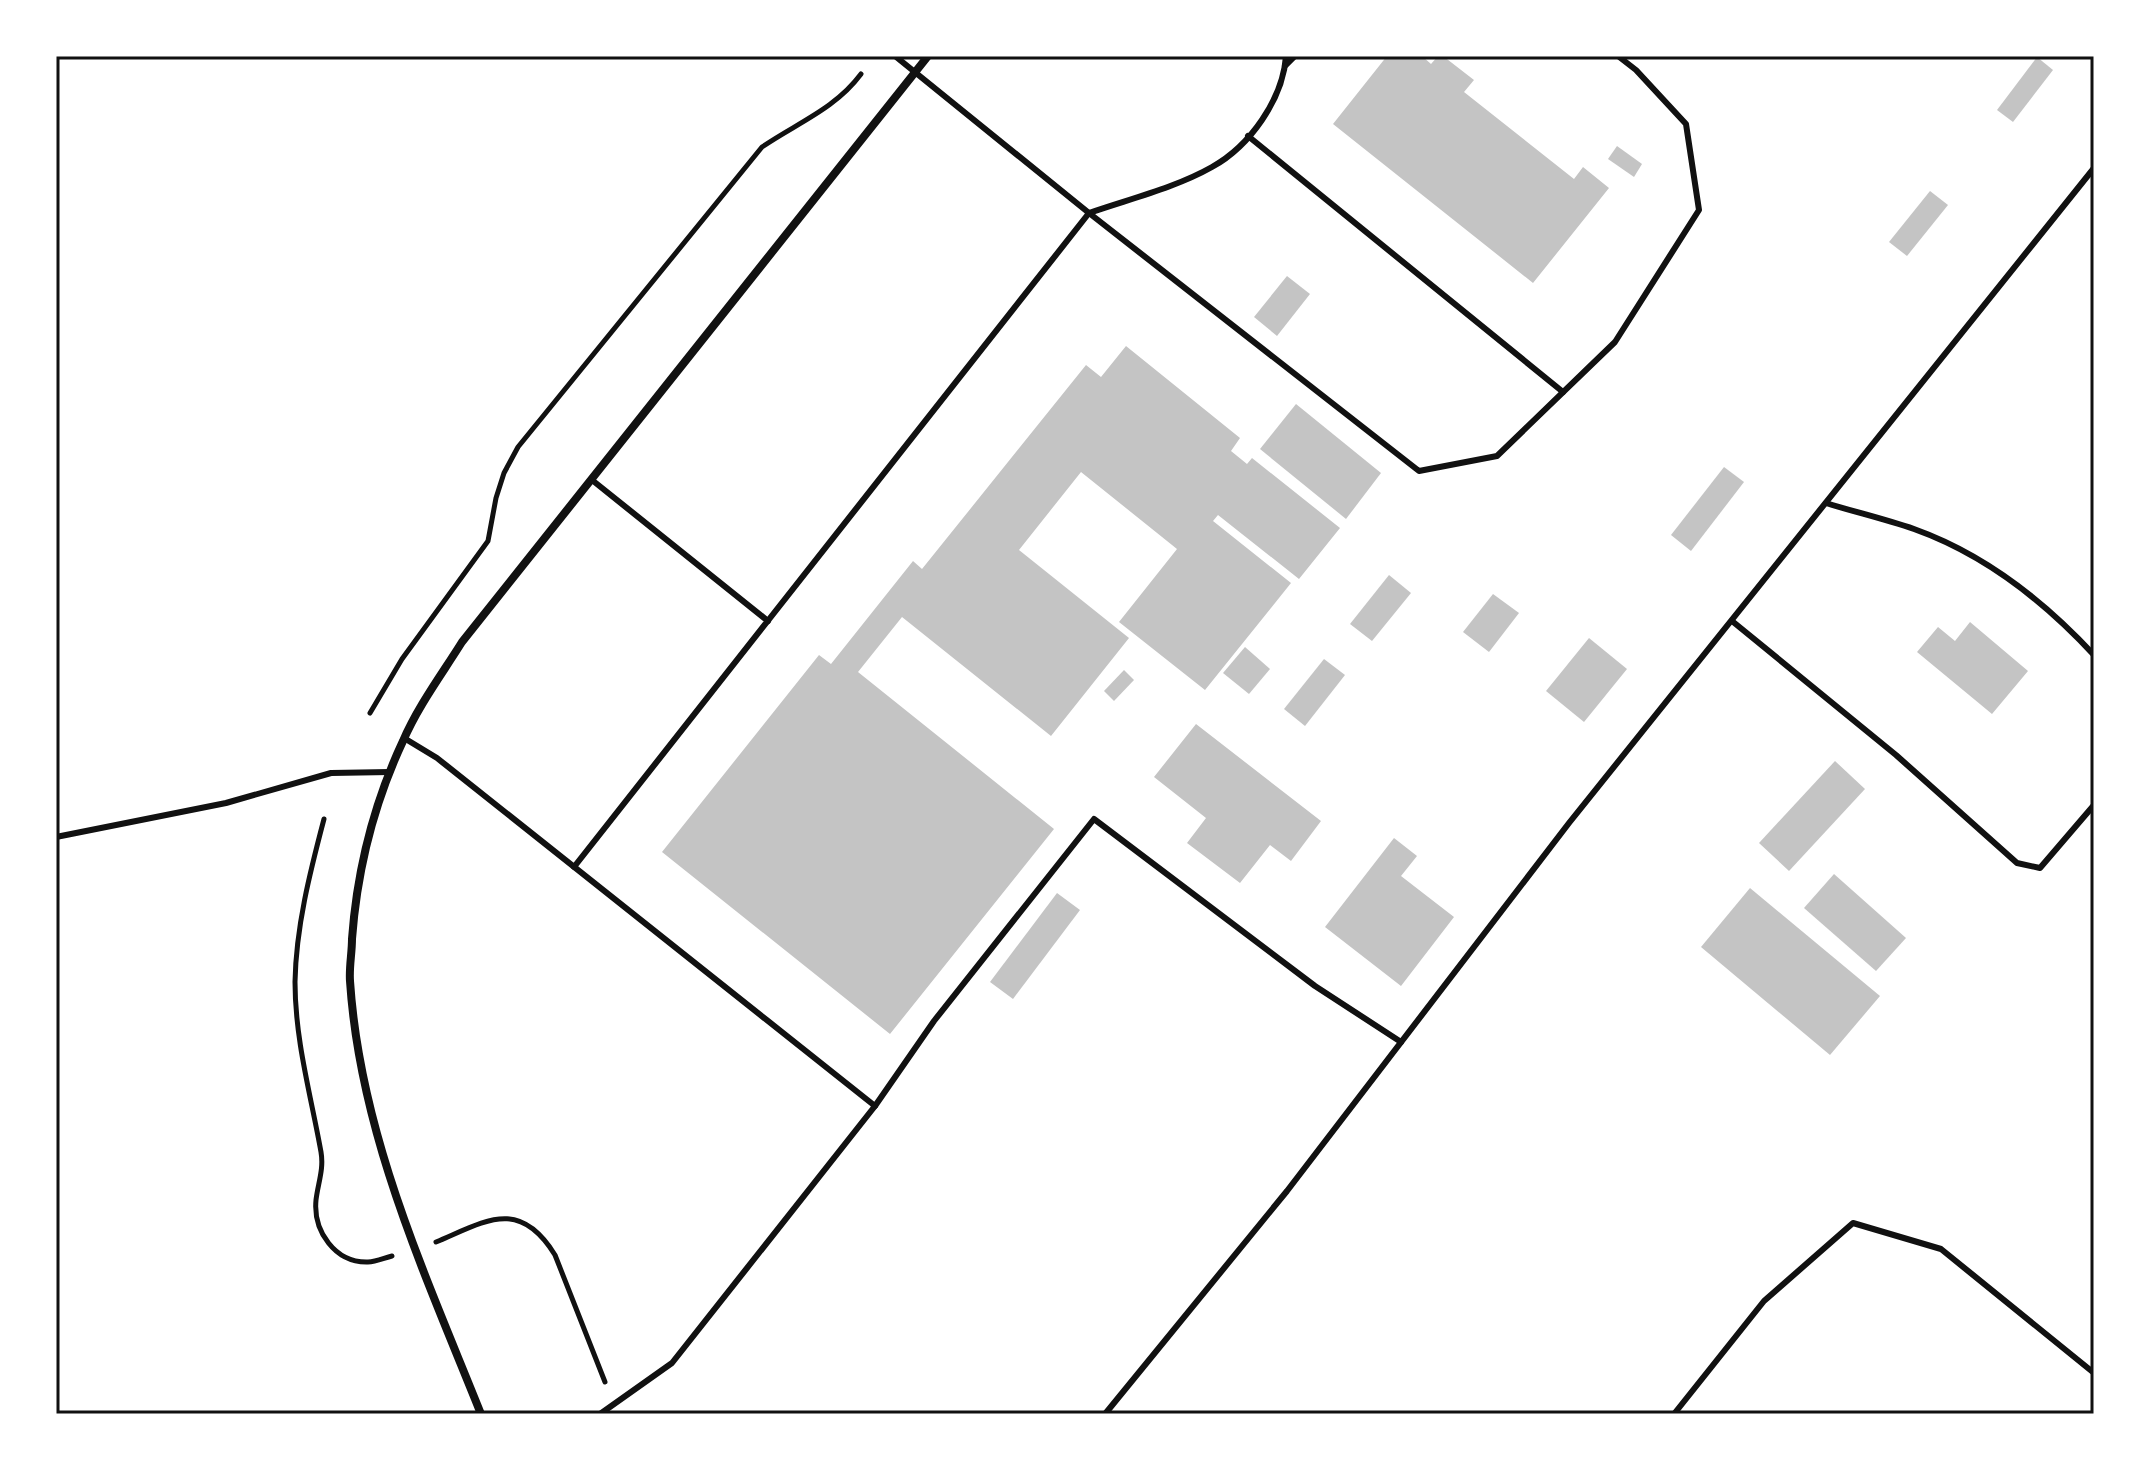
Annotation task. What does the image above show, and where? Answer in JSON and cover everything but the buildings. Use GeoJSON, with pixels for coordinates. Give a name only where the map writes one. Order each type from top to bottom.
{"type":"FeatureCollection","features":[{"type":"Feature","properties":{"kind":"street"},"geometry":{"type":"LineString","coordinates":[[481,1414],[391,1186],[364,1082],[350,979],[355,896],[373,818],[404,738],[462,642],[928,56]]}},
{"type":"Feature","properties":{"kind":"lane"},"geometry":{"type":"LineString","coordinates":[[895,56],[1089,213],[1419,471],[1497,456],[1615,342],[1699,210],[1686,124],[1636,70],[1618,56]]}},
{"type":"Feature","properties":{"kind":"lane"},"geometry":{"type":"LineString","coordinates":[[574,867],[1089,213],[1214,167],[1243,144],[1272,106],[1286,56]]}},
{"type":"Feature","properties":{"kind":"lane"},"geometry":{"type":"LineString","coordinates":[[1285,66],[1295,56]]}},
{"type":"Feature","properties":{"kind":"lane"},"geometry":{"type":"LineString","coordinates":[[1248,136],[1563,392]]}},
{"type":"Feature","properties":{"kind":"lane"},"geometry":{"type":"LineString","coordinates":[[1105,1414],[1287,1191],[1569,823],[2094,168]]}},
{"type":"Feature","properties":{"kind":"lane"},"geometry":{"type":"LineString","coordinates":[[592,480],[768,621]]}},
{"type":"Feature","properties":{"kind":"lane"},"geometry":{"type":"LineString","coordinates":[[1826,503],[1917,530],[1991,566],[2058,617],[2094,655]]}},
{"type":"Feature","properties":{"kind":"lane"},"geometry":{"type":"LineString","coordinates":[[1732,621],[1896,755],[2017,863],[2040,868],[2094,805]]}},
{"type":"Feature","properties":{"kind":"lane"},"geometry":{"type":"LineString","coordinates":[[404,738],[437,758],[875,1106]]}},
{"type":"Feature","properties":{"kind":"lane"},"geometry":{"type":"LineString","coordinates":[[56,837],[226,803],[331,773],[390,772]]}},
{"type":"Feature","properties":{"kind":"lane"},"geometry":{"type":"LineString","coordinates":[[600,1414],[672,1363],[875,1106],[934,1021],[1094,819],[1315,986],[1401,1042]]}},
{"type":"Feature","properties":{"kind":"lane"},"geometry":{"type":"LineString","coordinates":[[1674,1414],[1764,1301],[1853,1223],[1941,1249],[2094,1373]]}},
{"type":"Feature","properties":{"kind":"path"},"geometry":{"type":"LineString","coordinates":[[370,713],[402,659],[488,541],[496,498],[504,473],[518,447],[762,147],[784,131],[821,113],[842,96],[861,74]]}},
{"type":"Feature","properties":{"kind":"path"},"geometry":{"type":"LineString","coordinates":[[324,819],[311,864],[295,982],[299,1038],[322,1157],[316,1221],[325,1239],[346,1257],[371,1262],[392,1256]]}},
{"type":"Feature","properties":{"kind":"path"},"geometry":{"type":"LineString","coordinates":[[437,1242],[483,1221],[506,1218],[526,1223],[544,1237],[555,1255],[604,1379]]}}]}
